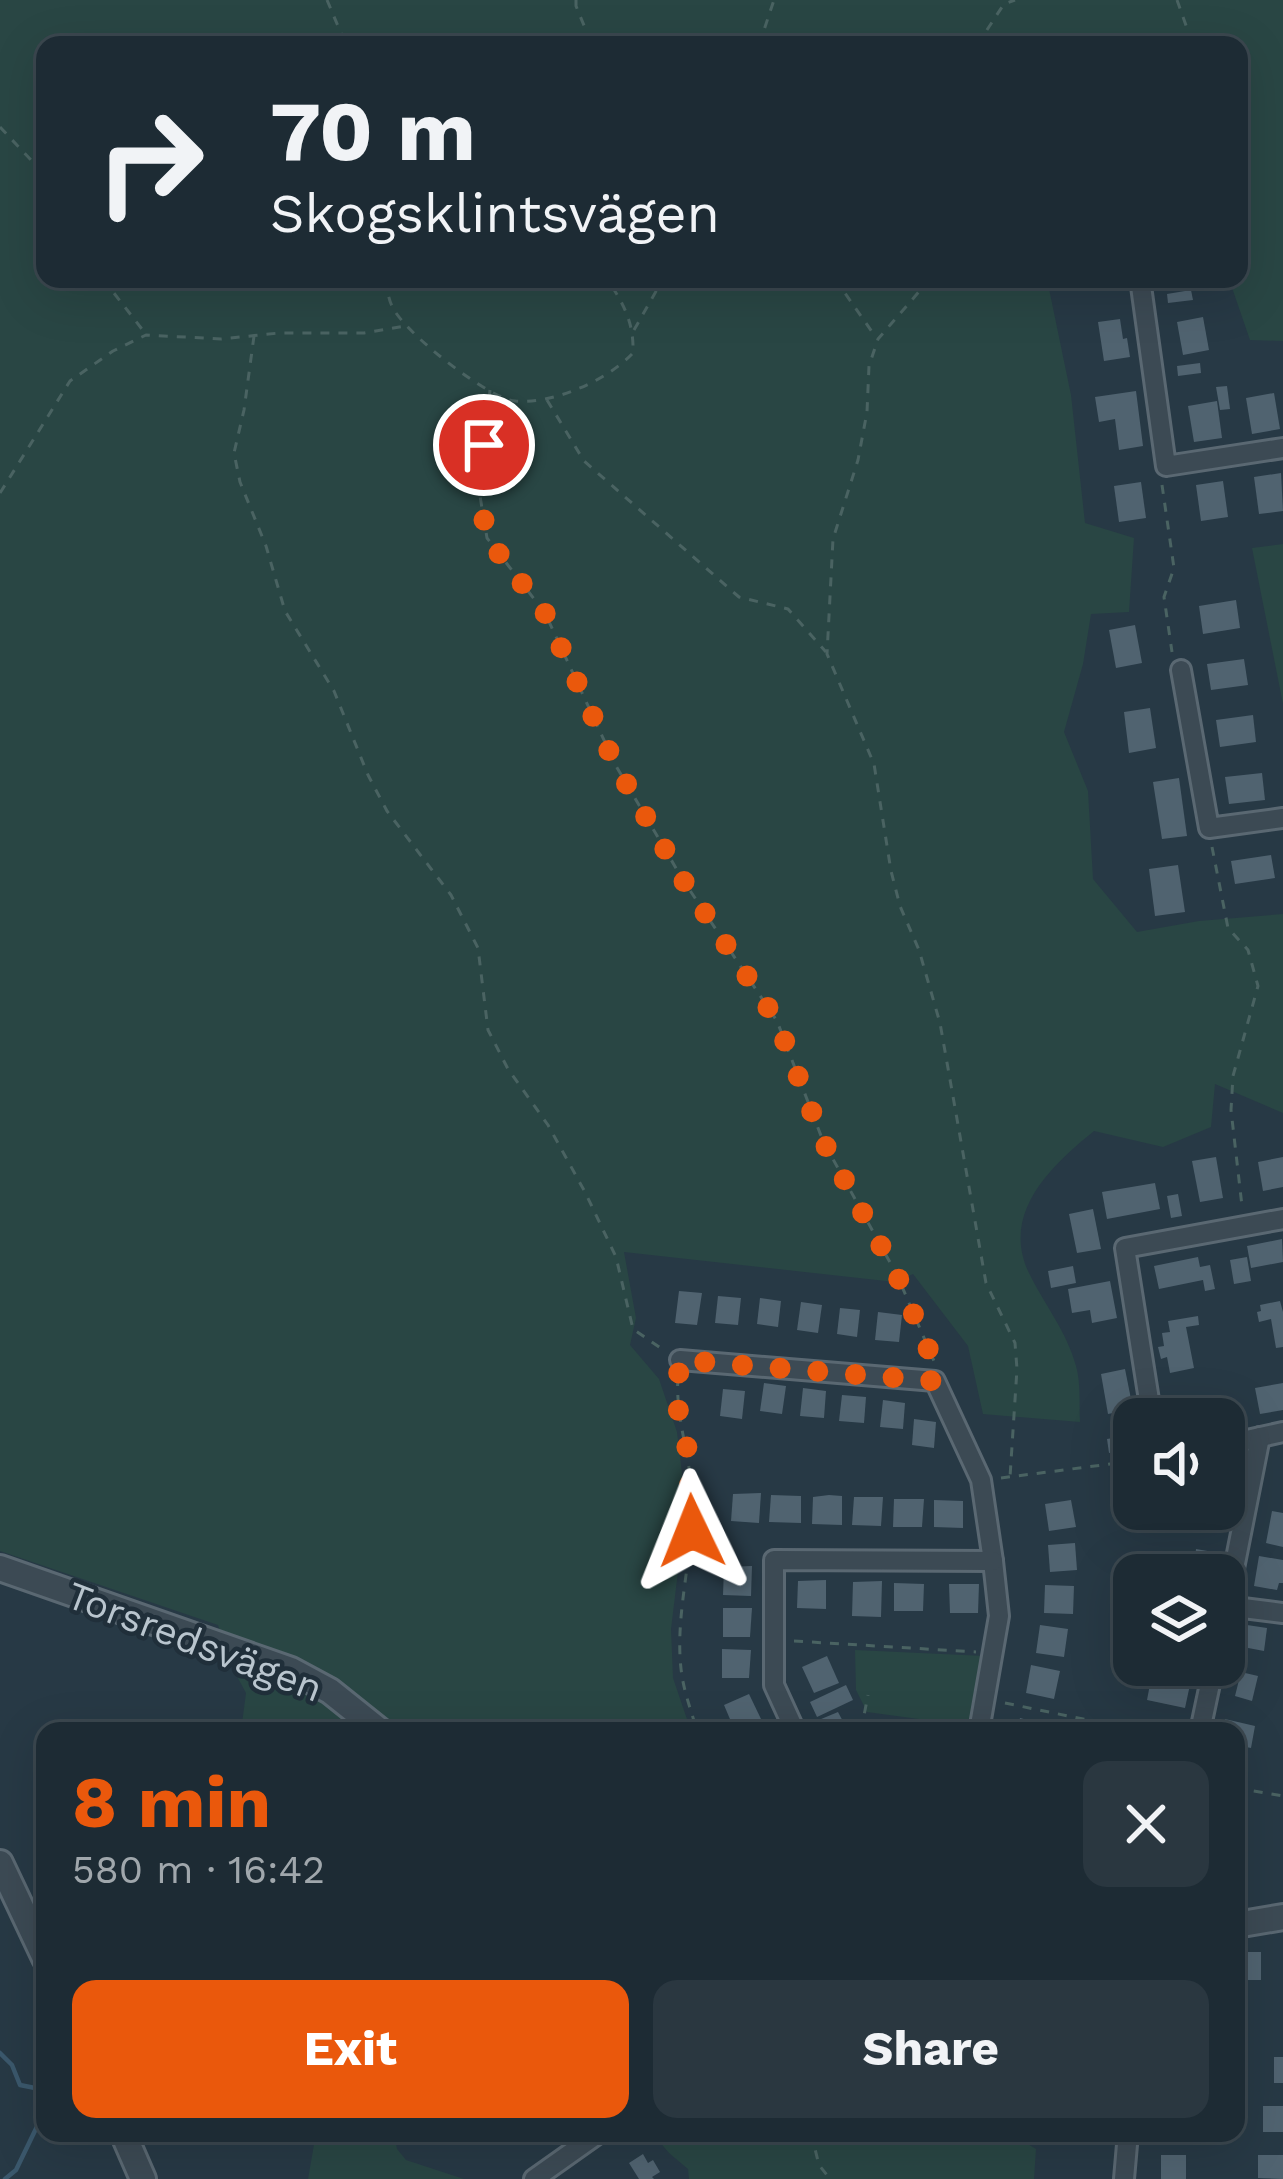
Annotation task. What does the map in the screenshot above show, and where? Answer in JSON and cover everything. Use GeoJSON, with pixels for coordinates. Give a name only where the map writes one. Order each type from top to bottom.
{"type":"FeatureCollection","features":[{"type":"Feature","properties":{"kind":"street"},"geometry":{"type":"LineString","coordinates":[[1141,288],[1166,466],[1283,448]]}},
{"type":"Feature","properties":{"kind":"street"},"geometry":{"type":"LineString","coordinates":[[1181,670],[1209,828],[1283,818]]}},
{"type":"Feature","properties":{"kind":"street"},"geometry":{"type":"LineString","coordinates":[[1149,1398],[1125,1248],[1283,1219]]}},
{"type":"Feature","properties":{"kind":"street"},"geometry":{"type":"LineString","coordinates":[[680,1360],[935,1381],[981,1480],[993,1561],[999,1616],[981,1722]]}},
{"type":"Feature","properties":{"kind":"street"},"geometry":{"type":"LineString","coordinates":[[1245,1440],[1283,1432]]}},
{"type":"Feature","properties":{"kind":"street"},"geometry":{"type":"LineString","coordinates":[[1237,1554],[1260,1437]]}},
{"type":"Feature","properties":{"kind":"street"},"geometry":{"type":"LineString","coordinates":[[791,1722],[774,1685],[774,1560],[993,1561]]}},
{"type":"Feature","properties":{"kind":"street","name":"Torsredsvägen"},"geometry":{"type":"LineString","coordinates":[[0,1568],[291,1670],[330,1691],[369,1722]]}},
{"type":"Feature","properties":{"kind":"street"},"geometry":{"type":"LineString","coordinates":[[1245,1613],[1283,1613]]}},
{"type":"Feature","properties":{"kind":"street"},"geometry":{"type":"LineString","coordinates":[[1202,1722],[1210,1686]]}},
{"type":"Feature","properties":{"kind":"street"},"geometry":{"type":"LineString","coordinates":[[0,1863],[36,1939]]}},
{"type":"Feature","properties":{"kind":"street"},"geometry":{"type":"LineString","coordinates":[[1245,1923],[1283,1917]]}},
{"type":"Feature","properties":{"kind":"street"},"geometry":{"type":"LineString","coordinates":[[127,2142],[143,2179]]}},
{"type":"Feature","properties":{"kind":"street"},"geometry":{"type":"LineString","coordinates":[[534,2179],[586,2142]]}},
{"type":"Feature","properties":{"kind":"street"},"geometry":{"type":"LineString","coordinates":[[1124,2179],[1127,2142]]}},
{"type":"Feature","properties":{"kind":"path"},"geometry":{"type":"LineString","coordinates":[[327,0],[342,36]]}},
{"type":"Feature","properties":{"kind":"path"},"geometry":{"type":"LineString","coordinates":[[576,0],[589,36]]}},
{"type":"Feature","properties":{"kind":"path"},"geometry":{"type":"LineString","coordinates":[[762,36],[774,0]]}},
{"type":"Feature","properties":{"kind":"path"},"geometry":{"type":"LineString","coordinates":[[983,36],[1004,4],[1015,0]]}},
{"type":"Feature","properties":{"kind":"path"},"geometry":{"type":"LineString","coordinates":[[1177,0],[1190,36]]}},
{"type":"Feature","properties":{"kind":"path"},"geometry":{"type":"LineString","coordinates":[[0,127],[36,165]]}},
{"type":"Feature","properties":{"kind":"path"},"geometry":{"type":"LineString","coordinates":[[110,288],[146,335]]}},
{"type":"Feature","properties":{"kind":"path"},"geometry":{"type":"LineString","coordinates":[[388,288],[392,306],[427,348],[510,402],[547,400],[598,379],[633,353],[626,306],[614,288]]}},
{"type":"Feature","properties":{"kind":"path"},"geometry":{"type":"LineString","coordinates":[[633,332],[658,288]]}},
{"type":"Feature","properties":{"kind":"path"},"geometry":{"type":"LineString","coordinates":[[841,288],[878,339]]}},
{"type":"Feature","properties":{"kind":"path"},"geometry":{"type":"LineString","coordinates":[[827,654],[833,539],[858,460],[869,366],[878,339],[923,288]]}},
{"type":"Feature","properties":{"kind":"path"},"geometry":{"type":"LineString","coordinates":[[0,494],[70,381],[146,335],[221,339],[364,333],[405,326]]}},
{"type":"Feature","properties":{"kind":"path"},"geometry":{"type":"LineString","coordinates":[[254,336],[234,453],[284,611],[334,691],[387,811],[451,895],[478,948],[488,1030],[585,1192],[616,1257],[633,1329],[680,1360],[676,1400],[688,1452],[692,1512],[681,1629],[682,1676],[695,1722]]}},
{"type":"Feature","properties":{"kind":"path"},"geometry":{"type":"LineString","coordinates":[[490,390],[480,496],[487,538],[545,613],[616,766],[683,880],[777,1021],[823,1141],[897,1275],[935,1365],[935,1381]]}},
{"type":"Feature","properties":{"kind":"path"},"geometry":{"type":"LineString","coordinates":[[547,400],[584,461],[739,597],[788,609],[827,654],[874,764],[896,889],[940,1023],[986,1283],[1015,1342],[1010,1477]]}},
{"type":"Feature","properties":{"kind":"path"},"geometry":{"type":"LineString","coordinates":[[1166,466],[1162,479],[1174,568],[1165,597],[1166,614],[1171,652],[1181,670]]}},
{"type":"Feature","properties":{"kind":"path"},"geometry":{"type":"LineString","coordinates":[[1209,828],[1228,928],[1248,950],[1258,986],[1233,1076],[1231,1110],[1244,1226]]}},
{"type":"Feature","properties":{"kind":"path"},"geometry":{"type":"LineString","coordinates":[[981,1480],[1113,1464]]}},
{"type":"Feature","properties":{"kind":"path"},"geometry":{"type":"LineString","coordinates":[[774,1640],[993,1654]]}},
{"type":"Feature","properties":{"kind":"path"},"geometry":{"type":"LineString","coordinates":[[863,1722],[868,1695]]}},
{"type":"Feature","properties":{"kind":"path"},"geometry":{"type":"LineString","coordinates":[[986,1699],[1098,1722]]}},
{"type":"Feature","properties":{"kind":"path"},"geometry":{"type":"LineString","coordinates":[[1245,1790],[1283,1796]]}},
{"type":"Feature","properties":{"kind":"path"},"geometry":{"type":"LineString","coordinates":[[813,2142],[819,2165],[830,2179]]}},
{"type":"Feature","properties":{"kind":"green space"},"geometry":{"type":"Polygon","coordinates":[[[0,0],[1283,0],[1283,341],[1250,340],[1232,288],[1248,288],[1248,36],[36,36],[36,288],[1049,288],[1071,395],[1085,523],[1134,538],[1129,612],[1091,614],[1064,732],[1088,791],[1093,879],[1137,932],[1283,914],[1283,1113],[1215,1084],[1211,1127],[1163,1147],[1094,1131],[1035,1192],[1021,1230],[1022,1251],[1072,1354],[1079,1379],[1080,1422],[983,1414],[968,1346],[913,1274],[895,1282],[624,1252],[636,1318],[630,1345],[659,1379],[677,1432],[686,1506],[671,1629],[673,1678],[688,1722],[242,1722],[246,1693],[218,1625],[0,1551],[0,0]]]}},
{"type":"Feature","properties":{"kind":"green space"},"geometry":{"type":"Polygon","coordinates":[[[1283,544],[1283,704],[1252,548],[1283,544]]]}},
{"type":"Feature","properties":{"kind":"green space"},"geometry":{"type":"Polygon","coordinates":[[[855,1650],[985,1656],[971,1722],[867,1712],[856,1690],[855,1650]]]}},
{"type":"Feature","properties":{"kind":"green space"},"geometry":{"type":"Polygon","coordinates":[[[314,2142],[396,2142],[406,2160],[464,2179],[308,2179],[314,2142]]]}},
{"type":"Feature","properties":{"kind":"green space"},"geometry":{"type":"Polygon","coordinates":[[[660,2142],[1025,2142],[1036,2149],[1034,2179],[689,2179],[688,2169],[660,2142]]]}},
{"type":"Feature","properties":{"kind":"building"},"geometry":{"type":"Polygon","coordinates":[[[1191,290],[1193,300],[1168,303],[1167,294],[1191,290]]]}},
{"type":"Feature","properties":{"kind":"building"},"geometry":{"type":"Polygon","coordinates":[[[1203,317],[1209,350],[1183,355],[1177,322],[1203,317]]]}},
{"type":"Feature","properties":{"kind":"building"},"geometry":{"type":"Polygon","coordinates":[[[1120,319],[1130,357],[1104,361],[1098,322],[1120,319]]]}},
{"type":"Feature","properties":{"kind":"building"},"geometry":{"type":"Polygon","coordinates":[[[1200,363],[1201,373],[1178,376],[1177,366],[1200,363]]]}},
{"type":"Feature","properties":{"kind":"building"},"geometry":{"type":"Polygon","coordinates":[[[1227,386],[1230,409],[1220,410],[1216,387],[1227,386]]]}},
{"type":"Feature","properties":{"kind":"building"},"geometry":{"type":"Polygon","coordinates":[[[1136,391],[1143,446],[1119,450],[1115,419],[1099,422],[1095,397],[1136,391]]]}},
{"type":"Feature","properties":{"kind":"building"},"geometry":{"type":"Polygon","coordinates":[[[1274,393],[1280,429],[1252,434],[1246,398],[1274,393]]]}},
{"type":"Feature","properties":{"kind":"building"},"geometry":{"type":"Polygon","coordinates":[[[1217,401],[1222,438],[1194,442],[1188,406],[1217,401]]]}},
{"type":"Feature","properties":{"kind":"building"},"geometry":{"type":"Polygon","coordinates":[[[1281,473],[1283,511],[1259,514],[1254,477],[1281,473]]]}},
{"type":"Feature","properties":{"kind":"building"},"geometry":{"type":"Polygon","coordinates":[[[1223,481],[1228,517],[1201,521],[1196,485],[1223,481]]]}},
{"type":"Feature","properties":{"kind":"building"},"geometry":{"type":"Polygon","coordinates":[[[1141,482],[1146,518],[1119,522],[1114,486],[1141,482]]]}},
{"type":"Feature","properties":{"kind":"building"},"geometry":{"type":"Polygon","coordinates":[[[1236,600],[1240,628],[1203,634],[1199,606],[1236,600]]]}},
{"type":"Feature","properties":{"kind":"building"},"geometry":{"type":"Polygon","coordinates":[[[1135,625],[1142,663],[1116,668],[1109,630],[1135,625]]]}},
{"type":"Feature","properties":{"kind":"building"},"geometry":{"type":"Polygon","coordinates":[[[1244,659],[1248,685],[1211,690],[1207,664],[1244,659]]]}},
{"type":"Feature","properties":{"kind":"building"},"geometry":{"type":"Polygon","coordinates":[[[1150,708],[1156,748],[1129,753],[1124,712],[1150,708]]]}},
{"type":"Feature","properties":{"kind":"building"},"geometry":{"type":"Polygon","coordinates":[[[1253,715],[1256,742],[1220,747],[1216,720],[1253,715]]]}},
{"type":"Feature","properties":{"kind":"building"},"geometry":{"type":"Polygon","coordinates":[[[1262,773],[1265,800],[1229,804],[1225,777],[1262,773]]]}},
{"type":"Feature","properties":{"kind":"building"},"geometry":{"type":"Polygon","coordinates":[[[1179,778],[1187,836],[1162,839],[1153,782],[1179,778]]]}},
{"type":"Feature","properties":{"kind":"building"},"geometry":{"type":"Polygon","coordinates":[[[1271,855],[1275,878],[1235,884],[1231,861],[1271,855]]]}},
{"type":"Feature","properties":{"kind":"building"},"geometry":{"type":"Polygon","coordinates":[[[1178,865],[1185,912],[1155,916],[1149,869],[1178,865]]]}},
{"type":"Feature","properties":{"kind":"building"},"geometry":{"type":"Polygon","coordinates":[[[1216,1157],[1223,1198],[1200,1202],[1192,1161],[1216,1157]]]}},
{"type":"Feature","properties":{"kind":"building"},"geometry":{"type":"Polygon","coordinates":[[[1283,1157],[1283,1187],[1263,1191],[1258,1162],[1283,1157]]]}},
{"type":"Feature","properties":{"kind":"building"},"geometry":{"type":"Polygon","coordinates":[[[1155,1183],[1160,1209],[1107,1219],[1102,1192],[1155,1183]]]}},
{"type":"Feature","properties":{"kind":"building"},"geometry":{"type":"Polygon","coordinates":[[[1178,1194],[1182,1216],[1171,1218],[1167,1196],[1178,1194]]]}},
{"type":"Feature","properties":{"kind":"building"},"geometry":{"type":"Polygon","coordinates":[[[1093,1209],[1101,1249],[1077,1253],[1069,1214],[1093,1209]]]}},
{"type":"Feature","properties":{"kind":"building"},"geometry":{"type":"Polygon","coordinates":[[[1282,1239],[1283,1262],[1251,1268],[1247,1246],[1282,1239]]]}},
{"type":"Feature","properties":{"kind":"building"},"geometry":{"type":"Polygon","coordinates":[[[1198,1257],[1200,1267],[1210,1265],[1215,1289],[1205,1291],[1203,1280],[1159,1289],[1154,1266],[1198,1257]]]}},
{"type":"Feature","properties":{"kind":"building"},"geometry":{"type":"Polygon","coordinates":[[[1247,1257],[1251,1281],[1234,1284],[1230,1260],[1247,1257]]]}},
{"type":"Feature","properties":{"kind":"building"},"geometry":{"type":"Polygon","coordinates":[[[1073,1266],[1076,1283],[1051,1288],[1048,1271],[1073,1266]]]}},
{"type":"Feature","properties":{"kind":"building"},"geometry":{"type":"Polygon","coordinates":[[[1110,1281],[1117,1318],[1092,1323],[1090,1310],[1072,1313],[1068,1289],[1110,1281]]]}},
{"type":"Feature","properties":{"kind":"building"},"geometry":{"type":"Polygon","coordinates":[[[679,1291],[702,1293],[697,1325],[675,1323],[679,1291]]]}},
{"type":"Feature","properties":{"kind":"building"},"geometry":{"type":"Polygon","coordinates":[[[718,1296],[741,1298],[738,1325],[715,1323],[718,1296]]]}},
{"type":"Feature","properties":{"kind":"building"},"geometry":{"type":"Polygon","coordinates":[[[760,1298],[781,1301],[778,1327],[757,1324],[760,1298]]]}},
{"type":"Feature","properties":{"kind":"building"},"geometry":{"type":"Polygon","coordinates":[[[1280,1301],[1283,1347],[1276,1348],[1271,1319],[1259,1322],[1257,1312],[1260,1305],[1280,1301]]]}},
{"type":"Feature","properties":{"kind":"building"},"geometry":{"type":"Polygon","coordinates":[[[801,1302],[822,1305],[818,1333],[797,1330],[801,1302]]]}},
{"type":"Feature","properties":{"kind":"building"},"geometry":{"type":"Polygon","coordinates":[[[840,1308],[860,1310],[857,1337],[837,1334],[840,1308]]]}},
{"type":"Feature","properties":{"kind":"building"},"geometry":{"type":"Polygon","coordinates":[[[878,1312],[902,1315],[899,1342],[875,1340],[878,1312]]]}},
{"type":"Feature","properties":{"kind":"building"},"geometry":{"type":"Polygon","coordinates":[[[1198,1316],[1199,1325],[1186,1327],[1194,1368],[1170,1373],[1167,1357],[1161,1359],[1158,1347],[1164,1346],[1162,1333],[1170,1332],[1168,1321],[1198,1316]]]}},
{"type":"Feature","properties":{"kind":"building"},"geometry":{"type":"Polygon","coordinates":[[[1125,1369],[1131,1398],[1113,1398],[1113,1413],[1108,1414],[1101,1374],[1125,1369]]]}},
{"type":"Feature","properties":{"kind":"building"},"geometry":{"type":"Polygon","coordinates":[[[764,1383],[786,1386],[782,1414],[760,1411],[764,1383]]]}},
{"type":"Feature","properties":{"kind":"building"},"geometry":{"type":"Polygon","coordinates":[[[1283,1383],[1283,1410],[1260,1414],[1255,1388],[1283,1383]]]}},
{"type":"Feature","properties":{"kind":"building"},"geometry":{"type":"Polygon","coordinates":[[[803,1388],[826,1391],[824,1418],[800,1416],[803,1388]]]}},
{"type":"Feature","properties":{"kind":"building"},"geometry":{"type":"Polygon","coordinates":[[[723,1389],[745,1391],[742,1419],[720,1416],[723,1389]]]}},
{"type":"Feature","properties":{"kind":"building"},"geometry":{"type":"Polygon","coordinates":[[[842,1395],[866,1397],[864,1423],[839,1421],[842,1395]]]}},
{"type":"Feature","properties":{"kind":"building"},"geometry":{"type":"Polygon","coordinates":[[[883,1400],[905,1403],[903,1429],[880,1427],[883,1400]]]}},
{"type":"Feature","properties":{"kind":"building"},"geometry":{"type":"Polygon","coordinates":[[[914,1419],[936,1422],[934,1448],[912,1445],[914,1419]]]}},
{"type":"Feature","properties":{"kind":"building"},"geometry":{"type":"Polygon","coordinates":[[[761,1493],[759,1523],[731,1521],[733,1494],[761,1493]]]}},
{"type":"Feature","properties":{"kind":"building"},"geometry":{"type":"Polygon","coordinates":[[[771,1495],[801,1496],[801,1523],[769,1522],[771,1495]]]}},
{"type":"Feature","properties":{"kind":"building"},"geometry":{"type":"Polygon","coordinates":[[[842,1496],[842,1525],[812,1524],[813,1497],[842,1496]]]}},
{"type":"Feature","properties":{"kind":"building"},"geometry":{"type":"Polygon","coordinates":[[[854,1497],[883,1497],[881,1526],[852,1525],[854,1497]]]}},
{"type":"Feature","properties":{"kind":"building"},"geometry":{"type":"Polygon","coordinates":[[[894,1499],[924,1499],[922,1527],[893,1527],[894,1499]]]}},
{"type":"Feature","properties":{"kind":"building"},"geometry":{"type":"Polygon","coordinates":[[[934,1500],[963,1501],[963,1528],[934,1527],[934,1500]]]}},
{"type":"Feature","properties":{"kind":"building"},"geometry":{"type":"Polygon","coordinates":[[[1071,1500],[1076,1527],[1049,1531],[1045,1504],[1071,1500]]]}},
{"type":"Feature","properties":{"kind":"building"},"geometry":{"type":"Polygon","coordinates":[[[1272,1511],[1283,1513],[1283,1547],[1266,1543],[1272,1511]]]}},
{"type":"Feature","properties":{"kind":"building"},"geometry":{"type":"Polygon","coordinates":[[[1075,1543],[1077,1570],[1050,1572],[1048,1545],[1075,1543]]]}},
{"type":"Feature","properties":{"kind":"building"},"geometry":{"type":"Polygon","coordinates":[[[1259,1556],[1283,1560],[1283,1583],[1277,1590],[1254,1586],[1259,1556]]]}},
{"type":"Feature","properties":{"kind":"building"},"geometry":{"type":"Polygon","coordinates":[[[752,1566],[751,1596],[723,1595],[724,1567],[752,1566]]]}},
{"type":"Feature","properties":{"kind":"building"},"geometry":{"type":"Polygon","coordinates":[[[826,1580],[826,1609],[797,1608],[798,1581],[826,1580]]]}},
{"type":"Feature","properties":{"kind":"building"},"geometry":{"type":"Polygon","coordinates":[[[882,1581],[881,1617],[852,1616],[853,1582],[882,1581]]]}},
{"type":"Feature","properties":{"kind":"building"},"geometry":{"type":"Polygon","coordinates":[[[894,1583],[924,1584],[923,1611],[894,1611],[894,1583]]]}},
{"type":"Feature","properties":{"kind":"building"},"geometry":{"type":"Polygon","coordinates":[[[949,1584],[979,1584],[978,1613],[950,1613],[949,1584]]]}},
{"type":"Feature","properties":{"kind":"building"},"geometry":{"type":"Polygon","coordinates":[[[1045,1585],[1074,1586],[1073,1614],[1044,1613],[1045,1585]]]}},
{"type":"Feature","properties":{"kind":"building"},"geometry":{"type":"Polygon","coordinates":[[[723,1608],[752,1608],[750,1637],[723,1637],[723,1608]]]}},
{"type":"Feature","properties":{"kind":"building"},"geometry":{"type":"Polygon","coordinates":[[[1040,1625],[1068,1629],[1064,1657],[1036,1653],[1040,1625]]]}},
{"type":"Feature","properties":{"kind":"building"},"geometry":{"type":"Polygon","coordinates":[[[1247,1625],[1267,1628],[1264,1651],[1245,1647],[1247,1625]]]}},
{"type":"Feature","properties":{"kind":"building"},"geometry":{"type":"Polygon","coordinates":[[[722,1649],[751,1650],[749,1678],[722,1678],[722,1649]]]}},
{"type":"Feature","properties":{"kind":"building"},"geometry":{"type":"Polygon","coordinates":[[[827,1656],[839,1683],[814,1693],[802,1667],[827,1656]]]}},
{"type":"Feature","properties":{"kind":"building"},"geometry":{"type":"Polygon","coordinates":[[[1031,1665],[1060,1671],[1054,1699],[1026,1693],[1031,1665]]]}},
{"type":"Feature","properties":{"kind":"building"},"geometry":{"type":"Polygon","coordinates":[[[1245,1673],[1258,1676],[1252,1701],[1235,1696],[1238,1686],[1245,1686],[1245,1673]]]}},
{"type":"Feature","properties":{"kind":"building"},"geometry":{"type":"Polygon","coordinates":[[[846,1685],[853,1700],[817,1717],[810,1702],[846,1685]]]}},
{"type":"Feature","properties":{"kind":"building"},"geometry":{"type":"Polygon","coordinates":[[[1150,1686],[1190,1686],[1185,1708],[1147,1700],[1150,1686]]]}},
{"type":"Feature","properties":{"kind":"building"},"geometry":{"type":"Polygon","coordinates":[[[749,1694],[761,1719],[731,1722],[724,1705],[749,1694]]]}},
{"type":"Feature","properties":{"kind":"building"},"geometry":{"type":"Polygon","coordinates":[[[838,1712],[843,1722],[814,1722],[838,1712]]]}},
{"type":"Feature","properties":{"kind":"building"},"geometry":{"type":"Polygon","coordinates":[[[1245,1724],[1255,1726],[1251,1748],[1245,1747],[1245,1724]]]}},
{"type":"Feature","properties":{"kind":"building"},"geometry":{"type":"Polygon","coordinates":[[[1245,1952],[1261,1952],[1261,1980],[1245,1980],[1245,1952]]]}},
{"type":"Feature","properties":{"kind":"building"},"geometry":{"type":"Polygon","coordinates":[[[1274,2057],[1283,2057],[1283,2083],[1274,2083],[1274,2057]]]}},
{"type":"Feature","properties":{"kind":"building"},"geometry":{"type":"Polygon","coordinates":[[[1263,2106],[1283,2106],[1283,2132],[1263,2132],[1263,2106]]]}},
{"type":"Feature","properties":{"kind":"building"},"geometry":{"type":"Polygon","coordinates":[[[643,2154],[660,2172],[654,2179],[639,2179],[629,2163],[643,2154]]]}},
{"type":"Feature","properties":{"kind":"building"},"geometry":{"type":"Polygon","coordinates":[[[1161,2155],[1186,2155],[1186,2179],[1161,2179],[1161,2155]]]}},
{"type":"Feature","properties":{"kind":"building"},"geometry":{"type":"Polygon","coordinates":[[[1258,2155],[1283,2155],[1283,2179],[1258,2178],[1258,2155]]]}},
{"type":"Feature","properties":{"kind":"waterway"},"geometry":{"type":"LineString","coordinates":[[0,2053],[12,2065],[20,2085],[36,2088]]}},
{"type":"Feature","properties":{"kind":"waterway"},"geometry":{"type":"LineString","coordinates":[[5,2179],[16,2170],[36,2129]]}},
{"type":"Feature","properties":{"kind":"route"},"geometry":{"type":"LineString","coordinates":[[484,445],[480,496],[487,538],[545,613],[616,766],[683,880],[777,1021],[823,1141],[897,1275],[935,1365],[935,1381],[680,1360],[676,1400],[688,1452],[692,1531]]}}]}
